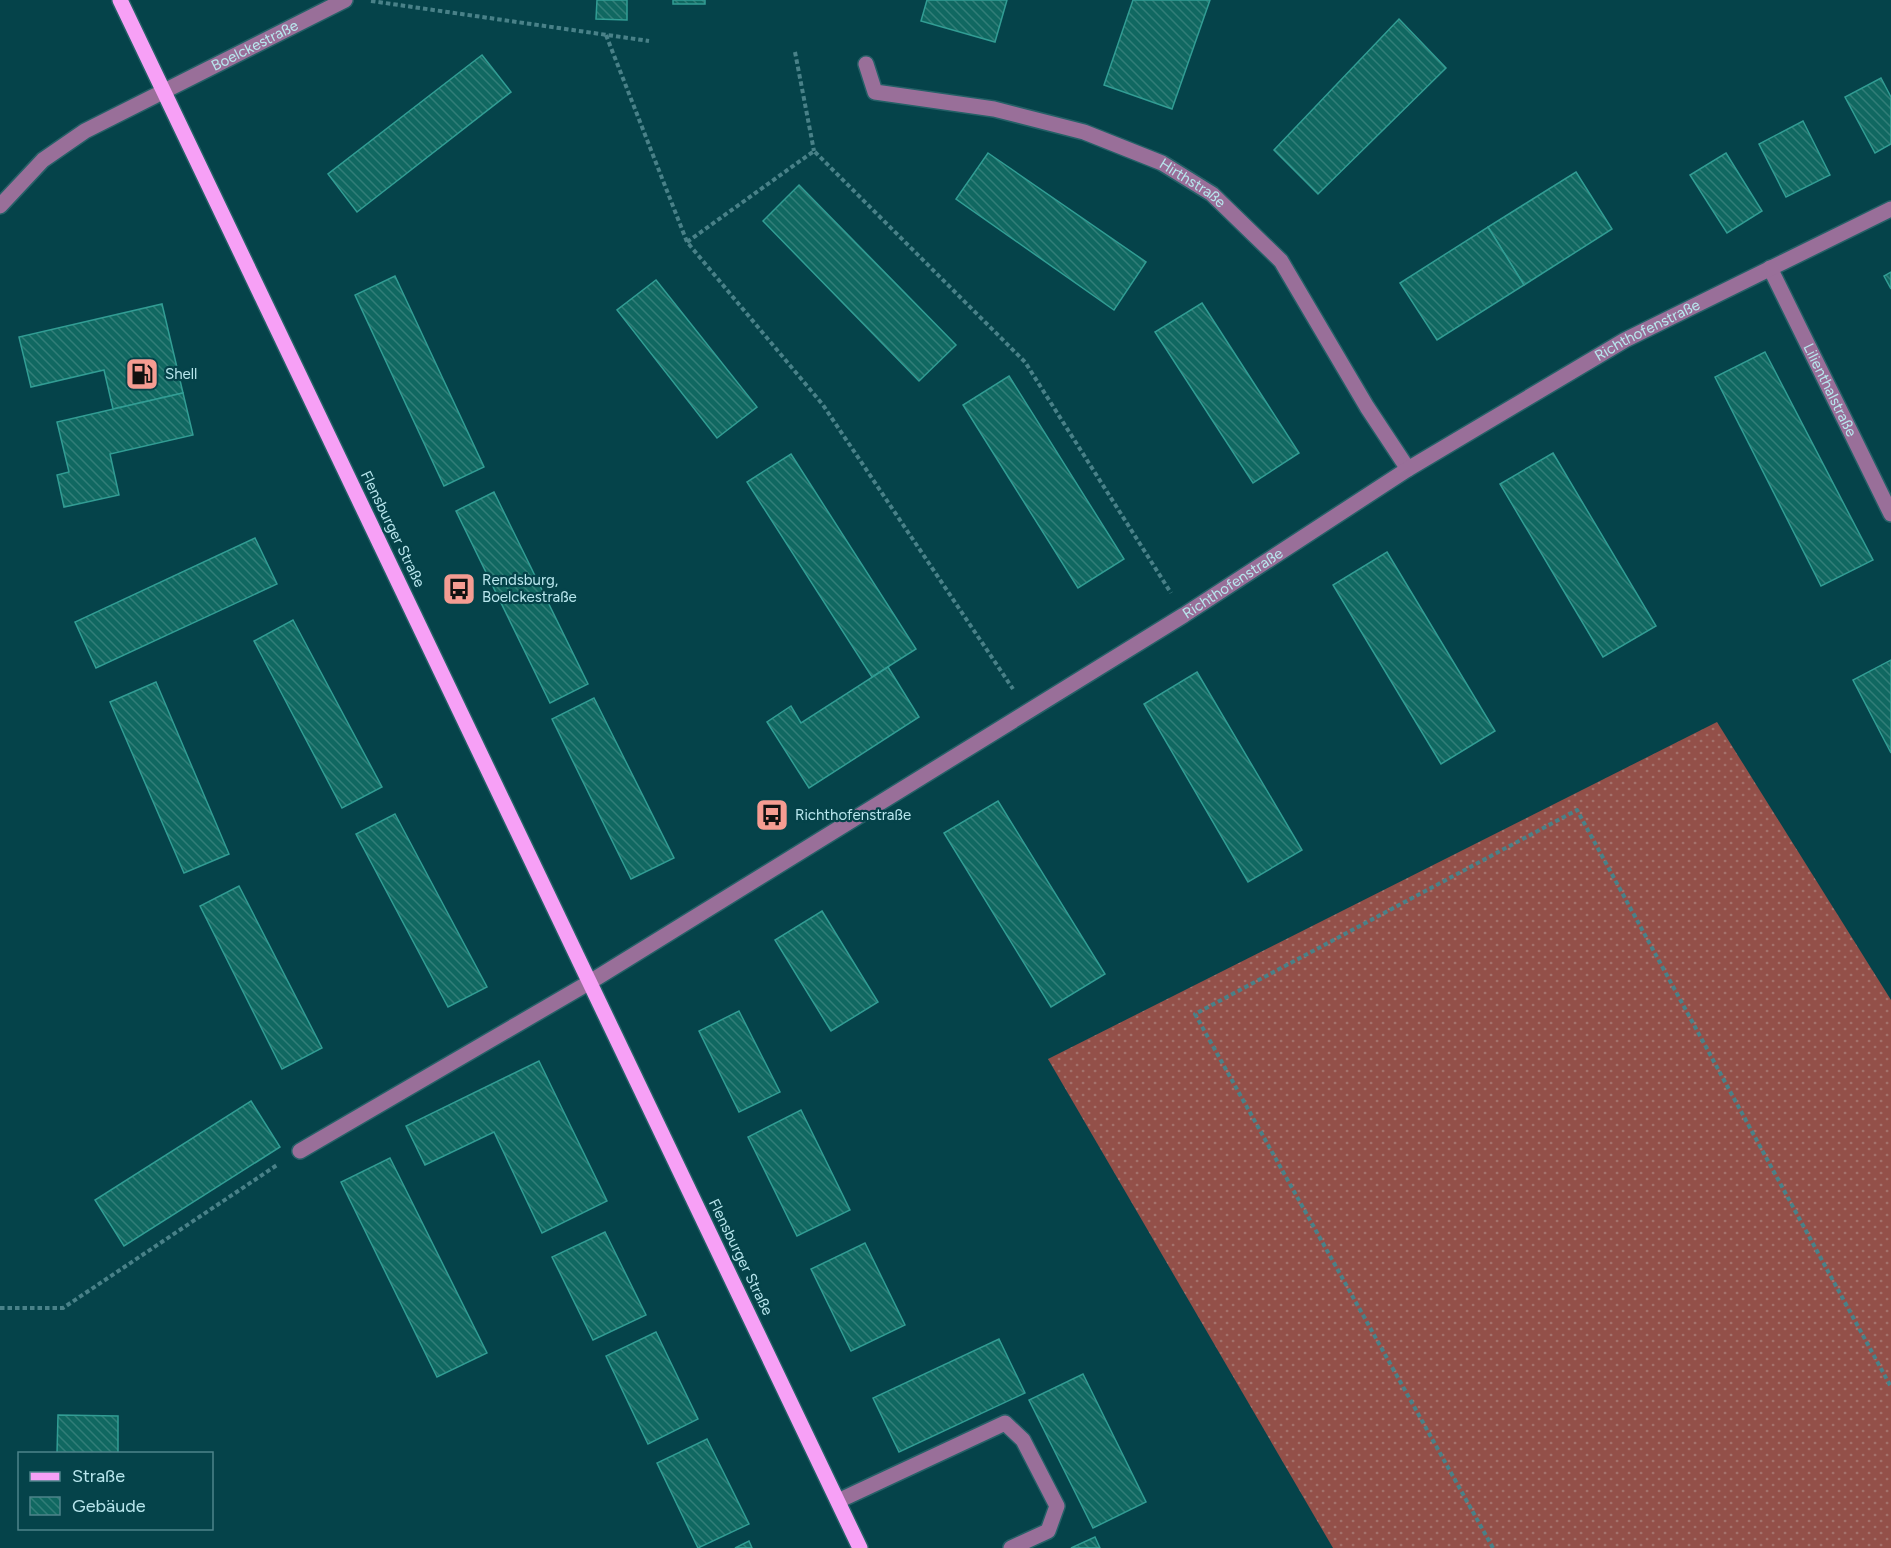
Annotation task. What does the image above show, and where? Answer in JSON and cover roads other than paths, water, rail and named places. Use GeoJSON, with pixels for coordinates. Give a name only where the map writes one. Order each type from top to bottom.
{"type":"FeatureCollection","features":[{"type":"Feature","properties":{"kind":"main road","name":"Flensburger Straße"},"geometry":{"type":"LineString","coordinates":[[120,0],[861,1548]]}},
{"type":"Feature","properties":{"kind":"street","name":"Boelckestraße"},"geometry":{"type":"LineString","coordinates":[[0,206],[43,160],[85,131],[345,0]]}},
{"type":"Feature","properties":{"kind":"street","name":"Hirthstraße"},"geometry":{"type":"LineString","coordinates":[[866,64],[875,92],[994,109],[1084,132],[1162,163],[1212,194],[1281,261],[1367,407],[1408,469]]}},
{"type":"Feature","properties":{"kind":"street","name":"Richthofenstraße"},"geometry":{"type":"LineString","coordinates":[[590,982],[1184,615],[1408,469],[1625,340],[1891,209]]}},
{"type":"Feature","properties":{"kind":"street","name":"Lilienthalstraße"},"geometry":{"type":"LineString","coordinates":[[1770,268],[1891,514]]}},
{"type":"Feature","properties":{"kind":"street"},"geometry":{"type":"LineString","coordinates":[[300,1150],[590,982]]}},
{"type":"Feature","properties":{"kind":"street"},"geometry":{"type":"LineString","coordinates":[[838,1500],[1005,1423],[1023,1440],[1057,1506],[1048,1531],[1011,1548]]}},
{"type":"Feature","properties":{"kind":"place","name":"Shell"},"geometry":{"type":"Point","coordinates":[142,374]}},
{"type":"Feature","properties":{"kind":"place","name":"Rendsburg, Boelckestraße"},"geometry":{"type":"Point","coordinates":[459,589]}},
{"type":"Feature","properties":{"kind":"place","name":"Richthofenstraße"},"geometry":{"type":"Point","coordinates":[772,815]}}]}
